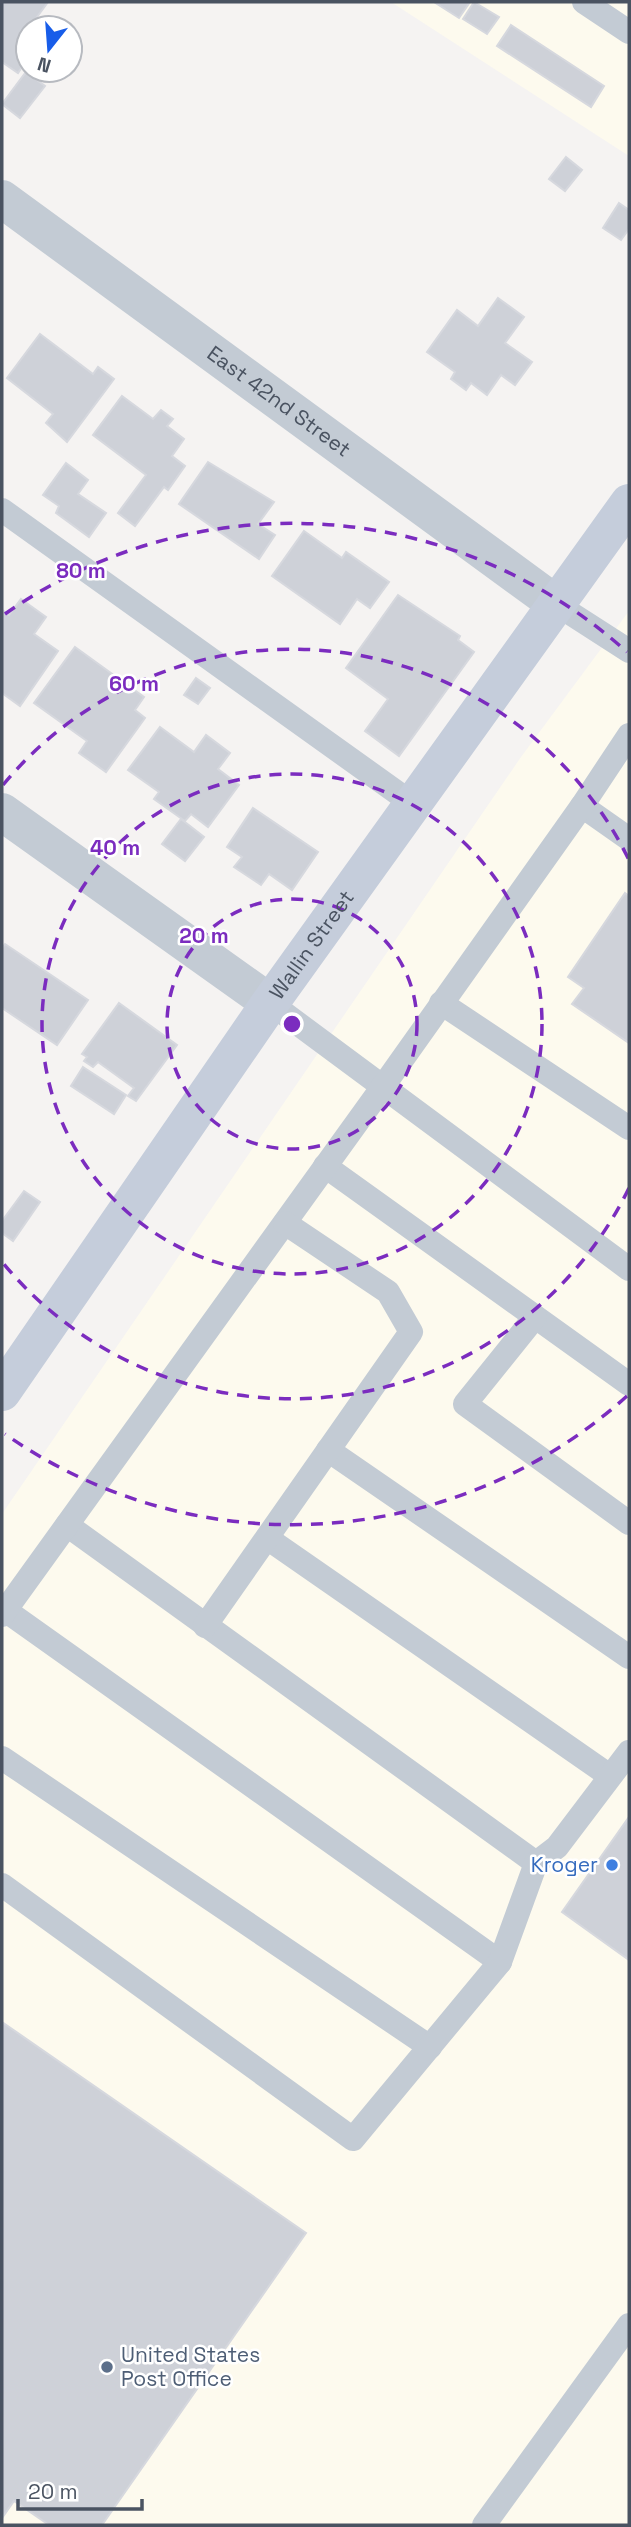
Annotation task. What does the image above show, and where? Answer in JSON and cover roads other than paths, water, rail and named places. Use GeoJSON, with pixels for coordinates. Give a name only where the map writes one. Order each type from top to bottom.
{"type":"FeatureCollection","features":[{"type":"Feature","properties":{"kind":"main road","name":"Wallin Street"},"geometry":{"type":"LineString","coordinates":[[2,1392],[270,1003],[629,503]]}},
{"type":"Feature","properties":{"kind":"street","name":"East 42nd Street"},"geometry":{"type":"LineString","coordinates":[[2,199],[556,604]]}},
{"type":"Feature","properties":{"kind":"street"},"geometry":{"type":"LineString","coordinates":[[2,812],[270,1003]]}},
{"type":"Feature","properties":{"kind":"lane"},"geometry":{"type":"LineString","coordinates":[[584,2],[629,32]]}},
{"type":"Feature","properties":{"kind":"lane"},"geometry":{"type":"LineString","coordinates":[[2,510],[413,804]]}},
{"type":"Feature","properties":{"kind":"lane"},"geometry":{"type":"LineString","coordinates":[[556,604],[629,651]]}},
{"type":"Feature","properties":{"kind":"lane"},"geometry":{"type":"LineString","coordinates":[[500,1962],[3,1613],[626,745]]}},
{"type":"Feature","properties":{"kind":"lane"},"geometry":{"type":"LineString","coordinates":[[582,806],[627,836]]}},
{"type":"Feature","properties":{"kind":"lane"},"geometry":{"type":"LineString","coordinates":[[270,1003],[629,1269]]}},
{"type":"Feature","properties":{"kind":"lane"},"geometry":{"type":"LineString","coordinates":[[441,1003],[629,1128]]}},
{"type":"Feature","properties":{"kind":"lane"},"geometry":{"type":"LineString","coordinates":[[325,1166],[629,1384]]}},
{"type":"Feature","properties":{"kind":"lane"},"geometry":{"type":"LineString","coordinates":[[205,1626],[411,1332],[388,1292],[285,1223]]}},
{"type":"Feature","properties":{"kind":"lane"},"geometry":{"type":"LineString","coordinates":[[536,1317],[465,1404],[629,1523]]}},
{"type":"Feature","properties":{"kind":"lane"},"geometry":{"type":"LineString","coordinates":[[328,1450],[629,1657]]}},
{"type":"Feature","properties":{"kind":"lane"},"geometry":{"type":"LineString","coordinates":[[67,1525],[536,1863]]}},
{"type":"Feature","properties":{"kind":"lane"},"geometry":{"type":"LineString","coordinates":[[267,1538],[610,1776]]}},
{"type":"Feature","properties":{"kind":"lane"},"geometry":{"type":"LineString","coordinates":[[2,1885],[353,2139],[500,1962],[536,1863],[557,1847],[629,1752]]}},
{"type":"Feature","properties":{"kind":"lane"},"geometry":{"type":"LineString","coordinates":[[2,1758],[430,2047]]}},
{"type":"Feature","properties":{"kind":"lane"},"geometry":{"type":"LineString","coordinates":[[484,2525],[629,2325]]}},
{"type":"Feature","properties":{"kind":"place","name":"Kroger"},"geometry":{"type":"Point","coordinates":[612,1865]}},
{"type":"Feature","properties":{"kind":"place","name":"United States Post Office"},"geometry":{"type":"Point","coordinates":[107,2367]}}]}
